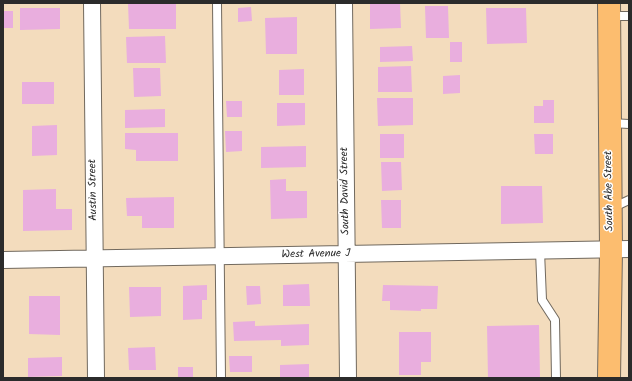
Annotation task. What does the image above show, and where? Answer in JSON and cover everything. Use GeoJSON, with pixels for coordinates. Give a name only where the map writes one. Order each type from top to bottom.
{"type":"FeatureCollection","features":[{"type":"Feature","properties":{"kind":"main road","name":"South Abe Street"},"geometry":{"type":"LineString","coordinates":[[608,378],[620,250],[616,11]]}},
{"type":"Feature","properties":{"kind":"street","name":"Austin Street"},"geometry":{"type":"LineString","coordinates":[[92,3],[96,378]]}},
{"type":"Feature","properties":{"kind":"street","name":"South David Street"},"geometry":{"type":"LineString","coordinates":[[344,3],[348,378]]}},
{"type":"Feature","properties":{"kind":"street","name":"West Avenue J"},"geometry":{"type":"LineString","coordinates":[[3,260],[620,250]]}},
{"type":"Feature","properties":{"kind":"lane"},"geometry":{"type":"LineString","coordinates":[[217,3],[221,378]]}},
{"type":"Feature","properties":{"kind":"lane"},"geometry":{"type":"LineString","coordinates":[[540,251],[542,300],[556,320],[556,378]]}},
{"type":"Feature","properties":{"kind":"building"},"geometry":{"type":"Polygon","coordinates":[[[128,3],[176,3],[176,29],[129,29],[128,3]]]}},
{"type":"Feature","properties":{"kind":"building"},"geometry":{"type":"Polygon","coordinates":[[[370,3],[400,3],[401,28],[370,29],[370,3]]]}},
{"type":"Feature","properties":{"kind":"building"},"geometry":{"type":"Polygon","coordinates":[[[425,6],[448,6],[449,38],[426,38],[425,6]]]}},
{"type":"Feature","properties":{"kind":"building"},"geometry":{"type":"Polygon","coordinates":[[[251,7],[252,21],[238,22],[238,8],[251,7]]]}},
{"type":"Feature","properties":{"kind":"building"},"geometry":{"type":"Polygon","coordinates":[[[20,8],[60,8],[60,29],[20,30],[20,8]]]}},
{"type":"Feature","properties":{"kind":"building"},"geometry":{"type":"Polygon","coordinates":[[[486,8],[526,8],[527,43],[487,44],[486,8]]]}},
{"type":"Feature","properties":{"kind":"building"},"geometry":{"type":"Polygon","coordinates":[[[3,11],[13,11],[13,28],[3,28],[3,11]]]}},
{"type":"Feature","properties":{"kind":"building"},"geometry":{"type":"Polygon","coordinates":[[[297,17],[297,54],[266,54],[265,18],[297,17]]]}},
{"type":"Feature","properties":{"kind":"building"},"geometry":{"type":"Polygon","coordinates":[[[165,36],[166,63],[127,63],[126,37],[165,36]]]}},
{"type":"Feature","properties":{"kind":"building"},"geometry":{"type":"Polygon","coordinates":[[[450,42],[462,42],[462,62],[450,62],[450,42]]]}},
{"type":"Feature","properties":{"kind":"building"},"geometry":{"type":"Polygon","coordinates":[[[412,46],[413,61],[380,62],[380,47],[412,46]]]}},
{"type":"Feature","properties":{"kind":"building"},"geometry":{"type":"Polygon","coordinates":[[[411,66],[412,92],[378,92],[378,67],[411,66]]]}},
{"type":"Feature","properties":{"kind":"building"},"geometry":{"type":"Polygon","coordinates":[[[133,68],[160,68],[161,96],[134,97],[133,68]]]}},
{"type":"Feature","properties":{"kind":"building"},"geometry":{"type":"Polygon","coordinates":[[[304,69],[304,95],[279,95],[279,70],[304,69]]]}},
{"type":"Feature","properties":{"kind":"building"},"geometry":{"type":"Polygon","coordinates":[[[460,75],[460,93],[443,94],[443,76],[460,75]]]}},
{"type":"Feature","properties":{"kind":"building"},"geometry":{"type":"Polygon","coordinates":[[[22,82],[54,82],[54,104],[22,104],[22,82]]]}},
{"type":"Feature","properties":{"kind":"building"},"geometry":{"type":"Polygon","coordinates":[[[377,98],[413,98],[413,125],[378,126],[377,98]]]}},
{"type":"Feature","properties":{"kind":"building"},"geometry":{"type":"Polygon","coordinates":[[[543,100],[554,100],[554,123],[534,123],[534,106],[543,106],[543,100]]]}},
{"type":"Feature","properties":{"kind":"building"},"geometry":{"type":"Polygon","coordinates":[[[226,101],[242,101],[242,117],[227,117],[226,101]]]}},
{"type":"Feature","properties":{"kind":"building"},"geometry":{"type":"Polygon","coordinates":[[[277,103],[305,103],[305,125],[277,126],[277,103]]]}},
{"type":"Feature","properties":{"kind":"building"},"geometry":{"type":"Polygon","coordinates":[[[165,109],[165,127],[125,128],[125,110],[165,109]]]}},
{"type":"Feature","properties":{"kind":"building"},"geometry":{"type":"Polygon","coordinates":[[[57,125],[57,155],[32,156],[32,126],[57,125]]]}},
{"type":"Feature","properties":{"kind":"building"},"geometry":{"type":"Polygon","coordinates":[[[225,131],[242,131],[242,151],[226,152],[225,131]]]}},
{"type":"Feature","properties":{"kind":"building"},"geometry":{"type":"Polygon","coordinates":[[[125,133],[178,133],[178,161],[136,161],[136,150],[125,149],[125,133]]]}},
{"type":"Feature","properties":{"kind":"building"},"geometry":{"type":"Polygon","coordinates":[[[380,134],[404,134],[404,158],[380,158],[380,134]]]}},
{"type":"Feature","properties":{"kind":"building"},"geometry":{"type":"Polygon","coordinates":[[[534,134],[553,134],[553,154],[535,154],[534,134]]]}},
{"type":"Feature","properties":{"kind":"building"},"geometry":{"type":"Polygon","coordinates":[[[306,146],[306,167],[261,168],[261,147],[306,146]]]}},
{"type":"Feature","properties":{"kind":"building"},"geometry":{"type":"Polygon","coordinates":[[[381,162],[401,162],[402,190],[382,191],[381,162]]]}},
{"type":"Feature","properties":{"kind":"building"},"geometry":{"type":"Polygon","coordinates":[[[286,179],[286,191],[307,191],[307,218],[271,219],[270,180],[286,179]]]}},
{"type":"Feature","properties":{"kind":"building"},"geometry":{"type":"Polygon","coordinates":[[[501,186],[542,186],[543,223],[501,224],[501,186]]]}},
{"type":"Feature","properties":{"kind":"building"},"geometry":{"type":"Polygon","coordinates":[[[56,189],[56,209],[72,209],[72,230],[23,231],[23,190],[56,189]]]}},
{"type":"Feature","properties":{"kind":"building"},"geometry":{"type":"Polygon","coordinates":[[[174,197],[174,228],[142,228],[142,216],[127,216],[126,198],[174,197]]]}},
{"type":"Feature","properties":{"kind":"building"},"geometry":{"type":"Polygon","coordinates":[[[381,200],[401,200],[401,228],[382,228],[381,200]]]}},
{"type":"Feature","properties":{"kind":"building"},"geometry":{"type":"Polygon","coordinates":[[[309,284],[310,306],[283,306],[283,285],[309,284]]]}},
{"type":"Feature","properties":{"kind":"building"},"geometry":{"type":"Polygon","coordinates":[[[207,285],[207,300],[202,300],[202,319],[183,320],[183,286],[207,285]]]}},
{"type":"Feature","properties":{"kind":"building"},"geometry":{"type":"Polygon","coordinates":[[[383,285],[438,286],[437,309],[421,309],[421,311],[390,310],[390,301],[382,301],[383,285]]]}},
{"type":"Feature","properties":{"kind":"building"},"geometry":{"type":"Polygon","coordinates":[[[246,286],[260,286],[261,304],[247,305],[246,286]]]}},
{"type":"Feature","properties":{"kind":"building"},"geometry":{"type":"Polygon","coordinates":[[[129,287],[161,287],[161,316],[130,317],[129,287]]]}},
{"type":"Feature","properties":{"kind":"building"},"geometry":{"type":"Polygon","coordinates":[[[29,296],[60,296],[60,335],[29,334],[29,296]]]}},
{"type":"Feature","properties":{"kind":"building"},"geometry":{"type":"Polygon","coordinates":[[[255,321],[255,326],[309,324],[309,345],[281,346],[281,340],[234,341],[233,322],[255,321]]]}},
{"type":"Feature","properties":{"kind":"building"},"geometry":{"type":"Polygon","coordinates":[[[539,325],[540,378],[488,378],[487,326],[539,325]]]}},
{"type":"Feature","properties":{"kind":"building"},"geometry":{"type":"Polygon","coordinates":[[[399,332],[431,332],[431,362],[421,362],[421,375],[399,375],[399,332]]]}},
{"type":"Feature","properties":{"kind":"building"},"geometry":{"type":"Polygon","coordinates":[[[155,347],[156,370],[129,370],[128,348],[155,347]]]}},
{"type":"Feature","properties":{"kind":"building"},"geometry":{"type":"Polygon","coordinates":[[[229,356],[252,356],[252,372],[230,372],[229,356]]]}},
{"type":"Feature","properties":{"kind":"building"},"geometry":{"type":"Polygon","coordinates":[[[62,357],[62,376],[28,377],[28,358],[62,357]]]}},
{"type":"Feature","properties":{"kind":"building"},"geometry":{"type":"Polygon","coordinates":[[[309,364],[309,378],[280,378],[280,365],[309,364]]]}},
{"type":"Feature","properties":{"kind":"building"},"geometry":{"type":"Polygon","coordinates":[[[178,367],[193,367],[193,378],[178,378],[178,367]]]}}]}
